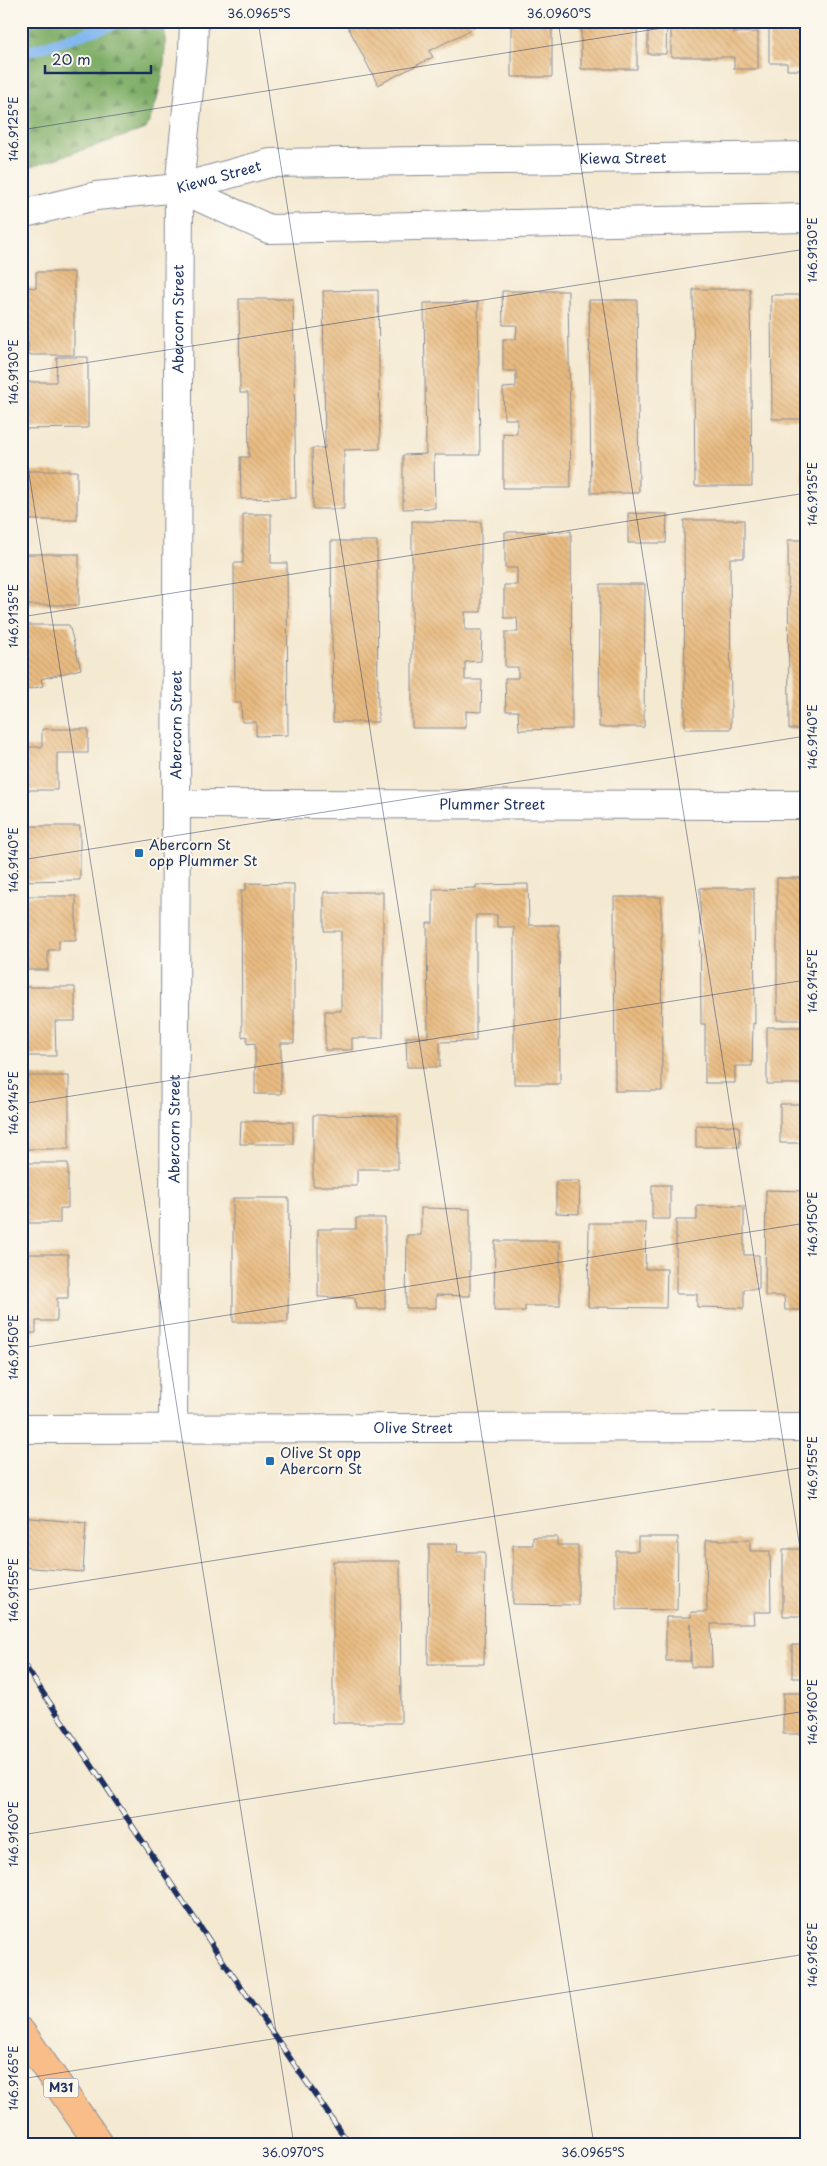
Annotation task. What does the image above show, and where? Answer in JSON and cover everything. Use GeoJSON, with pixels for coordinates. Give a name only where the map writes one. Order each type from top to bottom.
{"type":"FeatureCollection","features":[{"type":"Feature","properties":{"kind":"highway","name":"M31"},"geometry":{"type":"LineString","coordinates":[[21,2032],[100,2145]]}},
{"type":"Feature","properties":{"kind":"street","name":"Abercorn Street"},"geometry":{"type":"LineString","coordinates":[[173,1427],[178,804],[179,188],[193,50],[194,21]]}},
{"type":"Feature","properties":{"kind":"street","name":"Kiewa Street"},"geometry":{"type":"LineString","coordinates":[[179,188],[270,164],[806,156]]}},
{"type":"Feature","properties":{"kind":"street","name":"Kiewa Street"},"geometry":{"type":"LineString","coordinates":[[179,188],[269,229],[806,218]]}},
{"type":"Feature","properties":{"kind":"street"},"geometry":{"type":"LineString","coordinates":[[21,214],[96,196],[179,188]]}},
{"type":"Feature","properties":{"kind":"street","name":"Plummer Street"},"geometry":{"type":"LineString","coordinates":[[178,804],[806,805]]}},
{"type":"Feature","properties":{"kind":"street","name":"Olive Street"},"geometry":{"type":"LineString","coordinates":[[21,1429],[173,1427],[806,1427]]}},
{"type":"Feature","properties":{"kind":"green space"},"geometry":{"type":"Polygon","coordinates":[[[21,21],[164,21],[165,49],[162,76],[156,103],[146,129],[21,170],[21,21]]]}},
{"type":"Feature","properties":{"kind":"building"},"geometry":{"type":"Polygon","coordinates":[[[345,21],[470,21],[474,28],[429,51],[433,57],[378,85],[345,21]]]}},
{"type":"Feature","properties":{"kind":"building"},"geometry":{"type":"Polygon","coordinates":[[[511,21],[552,21],[552,77],[511,77],[511,21]]]}},
{"type":"Feature","properties":{"kind":"building"},"geometry":{"type":"Polygon","coordinates":[[[581,21],[667,21],[666,54],[648,54],[648,27],[637,27],[637,69],[581,69],[581,21]]]}},
{"type":"Feature","properties":{"kind":"building"},"geometry":{"type":"Polygon","coordinates":[[[671,21],[734,21],[734,33],[758,32],[758,69],[734,69],[734,57],[671,57],[671,21]]]}},
{"type":"Feature","properties":{"kind":"building"},"geometry":{"type":"Polygon","coordinates":[[[769,21],[806,21],[806,70],[787,70],[787,63],[769,63],[769,21]]]}},
{"type":"Feature","properties":{"kind":"building"},"geometry":{"type":"Polygon","coordinates":[[[36,272],[74,272],[74,355],[28,355],[28,342],[21,342],[21,297],[28,297],[28,287],[36,288],[36,272]]]}},
{"type":"Feature","properties":{"kind":"building"},"geometry":{"type":"Polygon","coordinates":[[[693,289],[750,289],[752,486],[695,486],[693,289]]]}},
{"type":"Feature","properties":{"kind":"building"},"geometry":{"type":"Polygon","coordinates":[[[378,290],[380,449],[344,450],[344,509],[313,509],[312,448],[325,448],[323,291],[378,290]]]}},
{"type":"Feature","properties":{"kind":"building"},"geometry":{"type":"Polygon","coordinates":[[[502,291],[568,291],[571,488],[503,488],[503,433],[517,434],[517,419],[504,419],[503,388],[516,387],[516,371],[503,371],[503,339],[516,339],[517,325],[503,325],[502,291]]]}},
{"type":"Feature","properties":{"kind":"building"},"geometry":{"type":"Polygon","coordinates":[[[771,295],[806,295],[806,419],[772,419],[771,295]]]}},
{"type":"Feature","properties":{"kind":"building"},"geometry":{"type":"Polygon","coordinates":[[[239,299],[293,299],[296,498],[241,499],[240,457],[249,457],[248,393],[240,393],[239,299]]]}},
{"type":"Feature","properties":{"kind":"building"},"geometry":{"type":"Polygon","coordinates":[[[589,300],[637,300],[639,493],[591,493],[589,300]]]}},
{"type":"Feature","properties":{"kind":"building"},"geometry":{"type":"Polygon","coordinates":[[[478,302],[480,455],[434,455],[435,508],[403,509],[403,455],[426,454],[424,303],[478,302]]]}},
{"type":"Feature","properties":{"kind":"building"},"geometry":{"type":"Polygon","coordinates":[[[57,357],[88,357],[88,428],[21,429],[21,382],[56,382],[57,357]]]}},
{"type":"Feature","properties":{"kind":"building"},"geometry":{"type":"Polygon","coordinates":[[[802,450],[806,450],[806,483],[803,483],[802,450]]]}},
{"type":"Feature","properties":{"kind":"building"},"geometry":{"type":"Polygon","coordinates":[[[21,471],[77,471],[77,520],[21,520],[21,471]]]}},
{"type":"Feature","properties":{"kind":"building"},"geometry":{"type":"Polygon","coordinates":[[[628,513],[667,514],[666,543],[628,543],[628,513]]]}},
{"type":"Feature","properties":{"kind":"building"},"geometry":{"type":"Polygon","coordinates":[[[243,514],[271,514],[271,563],[287,563],[288,735],[256,736],[256,722],[242,722],[241,703],[235,703],[234,563],[243,563],[243,514]]]}},
{"type":"Feature","properties":{"kind":"building"},"geometry":{"type":"Polygon","coordinates":[[[684,520],[744,520],[744,558],[730,558],[731,729],[685,729],[684,520]]]}},
{"type":"Feature","properties":{"kind":"building"},"geometry":{"type":"Polygon","coordinates":[[[412,521],[481,522],[481,612],[465,612],[465,630],[482,630],[481,661],[465,662],[465,680],[482,680],[481,712],[466,711],[466,728],[412,728],[412,521]]]}},
{"type":"Feature","properties":{"kind":"building"},"geometry":{"type":"Polygon","coordinates":[[[571,531],[572,729],[519,730],[518,711],[506,711],[505,678],[518,678],[518,667],[505,667],[505,632],[518,632],[517,618],[504,618],[504,585],[517,585],[517,568],[505,568],[505,532],[571,531]]]}},
{"type":"Feature","properties":{"kind":"building"},"geometry":{"type":"Polygon","coordinates":[[[788,540],[806,540],[806,729],[789,729],[788,540]]]}},
{"type":"Feature","properties":{"kind":"building"},"geometry":{"type":"Polygon","coordinates":[[[331,541],[377,541],[378,722],[333,722],[331,541]]]}},
{"type":"Feature","properties":{"kind":"building"},"geometry":{"type":"Polygon","coordinates":[[[21,554],[79,554],[79,605],[21,605],[21,554]]]}},
{"type":"Feature","properties":{"kind":"building"},"geometry":{"type":"Polygon","coordinates":[[[600,584],[645,584],[644,727],[599,727],[600,584]]]}},
{"type":"Feature","properties":{"kind":"building"},"geometry":{"type":"Polygon","coordinates":[[[21,625],[69,625],[81,669],[41,679],[43,686],[21,691],[21,642],[24,641],[21,625]]]}},
{"type":"Feature","properties":{"kind":"building"},"geometry":{"type":"Polygon","coordinates":[[[42,729],[88,729],[88,753],[57,753],[57,790],[21,790],[21,747],[42,747],[42,729]]]}},
{"type":"Feature","properties":{"kind":"building"},"geometry":{"type":"Polygon","coordinates":[[[21,826],[80,826],[80,880],[21,881],[21,826]]]}},
{"type":"Feature","properties":{"kind":"building"},"geometry":{"type":"Polygon","coordinates":[[[777,878],[806,878],[806,1020],[777,1020],[777,878]]]}},
{"type":"Feature","properties":{"kind":"building"},"geometry":{"type":"Polygon","coordinates":[[[246,883],[294,884],[294,1043],[281,1043],[281,1094],[255,1094],[255,1043],[247,1044],[247,1036],[242,1037],[241,890],[246,890],[246,883]]]}},
{"type":"Feature","properties":{"kind":"building"},"geometry":{"type":"Polygon","coordinates":[[[528,884],[529,925],[559,925],[560,1084],[514,1084],[514,927],[497,927],[497,915],[476,915],[476,1041],[440,1042],[440,1067],[407,1067],[406,1037],[428,1037],[427,923],[433,923],[433,889],[476,888],[476,885],[528,884]]]}},
{"type":"Feature","properties":{"kind":"building"},"geometry":{"type":"Polygon","coordinates":[[[700,888],[754,888],[755,1024],[753,1023],[752,1066],[735,1066],[735,1083],[705,1083],[705,1024],[701,1024],[700,888]]]}},
{"type":"Feature","properties":{"kind":"building"},"geometry":{"type":"Polygon","coordinates":[[[324,892],[383,892],[383,1038],[352,1038],[352,1050],[325,1050],[325,1011],[341,1011],[341,931],[324,931],[324,892]]]}},
{"type":"Feature","properties":{"kind":"building"},"geometry":{"type":"Polygon","coordinates":[[[21,896],[76,896],[76,940],[59,940],[59,950],[48,950],[48,970],[21,970],[21,896]]]}},
{"type":"Feature","properties":{"kind":"building"},"geometry":{"type":"Polygon","coordinates":[[[614,897],[661,897],[662,1091],[615,1091],[614,897]]]}},
{"type":"Feature","properties":{"kind":"building"},"geometry":{"type":"Polygon","coordinates":[[[21,987],[75,987],[75,1021],[55,1021],[56,1056],[21,1056],[21,987]]]}},
{"type":"Feature","properties":{"kind":"building"},"geometry":{"type":"Polygon","coordinates":[[[767,1027],[806,1027],[806,1084],[767,1084],[767,1027]]]}},
{"type":"Feature","properties":{"kind":"building"},"geometry":{"type":"Polygon","coordinates":[[[21,1076],[69,1076],[69,1149],[21,1149],[21,1076]]]}},
{"type":"Feature","properties":{"kind":"building"},"geometry":{"type":"Polygon","coordinates":[[[780,1104],[806,1104],[806,1143],[780,1143],[780,1104]]]}},
{"type":"Feature","properties":{"kind":"building"},"geometry":{"type":"Polygon","coordinates":[[[313,1115],[398,1116],[398,1169],[357,1169],[357,1186],[313,1186],[313,1115]]]}},
{"type":"Feature","properties":{"kind":"building"},"geometry":{"type":"Polygon","coordinates":[[[241,1121],[293,1122],[293,1144],[240,1144],[241,1121]]]}},
{"type":"Feature","properties":{"kind":"building"},"geometry":{"type":"Polygon","coordinates":[[[696,1125],[739,1126],[740,1147],[696,1147],[696,1125]]]}},
{"type":"Feature","properties":{"kind":"building"},"geometry":{"type":"Polygon","coordinates":[[[21,1163],[68,1163],[68,1208],[60,1208],[60,1223],[21,1223],[21,1163]]]}},
{"type":"Feature","properties":{"kind":"building"},"geometry":{"type":"Polygon","coordinates":[[[556,1181],[580,1181],[579,1214],[556,1213],[556,1181]]]}},
{"type":"Feature","properties":{"kind":"building"},"geometry":{"type":"Polygon","coordinates":[[[652,1185],[670,1185],[670,1219],[652,1219],[652,1185]]]}},
{"type":"Feature","properties":{"kind":"building"},"geometry":{"type":"Polygon","coordinates":[[[766,1190],[806,1191],[806,1310],[785,1310],[784,1296],[765,1296],[766,1190]]]}},
{"type":"Feature","properties":{"kind":"building"},"geometry":{"type":"Polygon","coordinates":[[[233,1198],[289,1198],[288,1322],[233,1322],[233,1198]]]}},
{"type":"Feature","properties":{"kind":"building"},"geometry":{"type":"Polygon","coordinates":[[[697,1206],[744,1206],[744,1255],[759,1255],[759,1289],[744,1289],[744,1308],[697,1307],[697,1294],[676,1294],[676,1220],[697,1220],[697,1206]]]}},
{"type":"Feature","properties":{"kind":"building"},"geometry":{"type":"Polygon","coordinates":[[[421,1208],[470,1209],[470,1296],[436,1295],[436,1308],[406,1308],[407,1235],[421,1235],[421,1208]]]}},
{"type":"Feature","properties":{"kind":"building"},"geometry":{"type":"Polygon","coordinates":[[[356,1218],[385,1218],[385,1309],[356,1309],[355,1298],[318,1297],[318,1229],[356,1229],[356,1218]]]}},
{"type":"Feature","properties":{"kind":"building"},"geometry":{"type":"Polygon","coordinates":[[[589,1223],[646,1223],[645,1269],[667,1269],[666,1308],[588,1307],[589,1223]]]}},
{"type":"Feature","properties":{"kind":"building"},"geometry":{"type":"Polygon","coordinates":[[[495,1241],[560,1241],[560,1306],[525,1306],[525,1311],[494,1311],[495,1241]]]}},
{"type":"Feature","properties":{"kind":"building"},"geometry":{"type":"Polygon","coordinates":[[[21,1254],[68,1254],[68,1298],[57,1298],[57,1321],[36,1321],[36,1333],[21,1333],[21,1254]]]}},
{"type":"Feature","properties":{"kind":"building"},"geometry":{"type":"Polygon","coordinates":[[[21,1517],[86,1523],[83,1572],[21,1567],[21,1517]]]}},
{"type":"Feature","properties":{"kind":"building"},"geometry":{"type":"Polygon","coordinates":[[[533,1537],[557,1537],[557,1545],[578,1545],[578,1605],[513,1604],[513,1545],[533,1545],[533,1537]]]}},
{"type":"Feature","properties":{"kind":"building"},"geometry":{"type":"Polygon","coordinates":[[[638,1537],[678,1537],[677,1610],[616,1609],[616,1551],[638,1551],[638,1537]]]}},
{"type":"Feature","properties":{"kind":"building"},"geometry":{"type":"Polygon","coordinates":[[[706,1540],[750,1540],[750,1551],[770,1551],[771,1612],[753,1612],[754,1624],[711,1624],[712,1667],[691,1667],[691,1623],[690,1661],[666,1661],[666,1617],[691,1617],[691,1612],[707,1612],[706,1540]]]}},
{"type":"Feature","properties":{"kind":"building"},"geometry":{"type":"Polygon","coordinates":[[[429,1544],[458,1544],[457,1552],[485,1552],[484,1664],[428,1664],[429,1544]]]}},
{"type":"Feature","properties":{"kind":"building"},"geometry":{"type":"Polygon","coordinates":[[[783,1549],[806,1549],[806,1616],[783,1616],[783,1549]]]}},
{"type":"Feature","properties":{"kind":"building"},"geometry":{"type":"Polygon","coordinates":[[[333,1561],[400,1561],[401,1723],[333,1723],[333,1561]]]}},
{"type":"Feature","properties":{"kind":"building"},"geometry":{"type":"Polygon","coordinates":[[[792,1645],[806,1645],[806,1678],[792,1678],[792,1645]]]}},
{"type":"Feature","properties":{"kind":"building"},"geometry":{"type":"Polygon","coordinates":[[[783,1693],[806,1693],[806,1734],[783,1734],[783,1693]]]}},
{"type":"Feature","properties":{"kind":"waterway"},"geometry":{"type":"LineString","coordinates":[[21,54],[124,21]]}},
{"type":"Feature","properties":{"kind":"railway"},"geometry":{"type":"LineString","coordinates":[[21,1660],[225,1964],[350,2145]]}},
{"type":"Feature","properties":{"kind":"place","name":"Abercorn St opp Plummer St"},"geometry":{"type":"Point","coordinates":[139,853]}},
{"type":"Feature","properties":{"kind":"place","name":"Olive St opp Abercorn St"},"geometry":{"type":"Point","coordinates":[270,1461]}}]}
